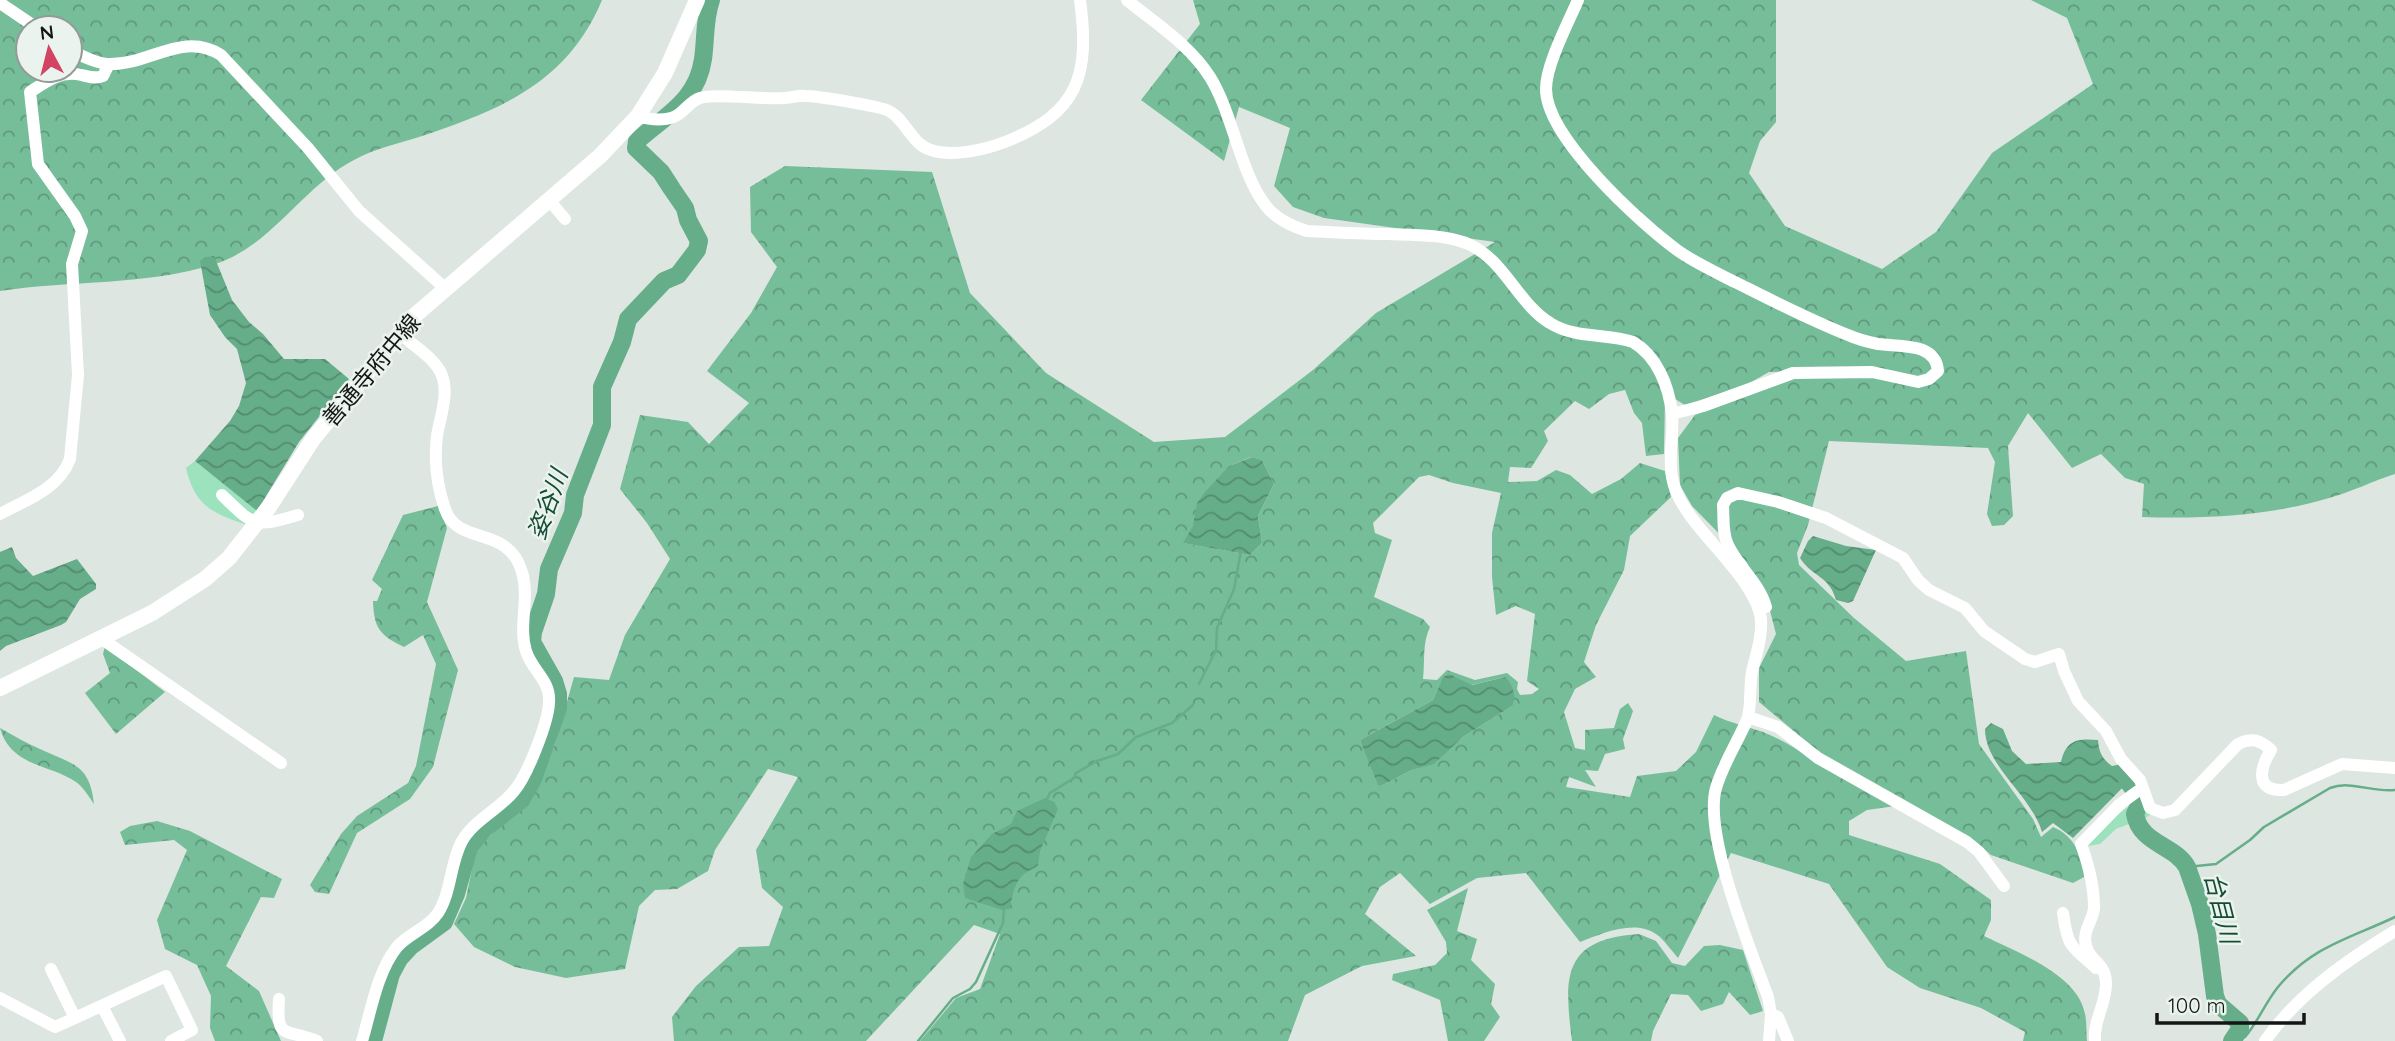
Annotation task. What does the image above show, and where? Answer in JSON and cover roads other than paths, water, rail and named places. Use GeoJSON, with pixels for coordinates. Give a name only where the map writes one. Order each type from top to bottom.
{"type":"FeatureCollection","features":[{"type":"Feature","properties":{"kind":"main road","name":"善通寺府中線"},"geometry":{"type":"LineString","coordinates":[[0,688],[171,602],[205,579],[229,558],[257,524],[313,439],[413,317],[549,200],[615,141],[638,116],[665,73],[697,0]]}},
{"type":"Feature","properties":{"kind":"street"},"geometry":{"type":"LineString","coordinates":[[638,116],[652,121],[678,116],[702,97],[785,98],[804,95],[888,111],[929,150],[955,152],[993,147],[1023,135],[1049,120],[1064,106],[1075,87],[1083,56],[1084,31],[1080,0]]}},
{"type":"Feature","properties":{"kind":"street"},"geometry":{"type":"LineString","coordinates":[[1127,0],[1196,58],[1210,78],[1224,106],[1253,183],[1265,205],[1276,216],[1307,231],[1413,234],[1466,244],[1481,252],[1501,269],[1536,313],[1548,322],[1561,330],[1622,338],[1642,347],[1655,362],[1661,373],[1672,414],[1671,464],[1677,493],[1688,513],[1749,590],[1757,604],[1761,622],[1761,640],[1752,671],[1748,717],[1723,769],[1715,790],[1714,804],[1723,866],[1772,1014],[1769,1041]]}},
{"type":"Feature","properties":{"kind":"street"},"geometry":{"type":"LineString","coordinates":[[1578,0],[1556,52],[1546,88],[1548,108],[1557,127],[1572,147],[1618,197],[1678,251],[1706,267],[1849,335],[1875,343],[1917,347],[1931,353],[1938,362],[1938,371],[1934,377],[1918,382],[1872,372],[1784,375],[1745,392],[1672,414]]}},
{"type":"Feature","properties":{"kind":"street"},"geometry":{"type":"LineString","coordinates":[[0,3],[16,14]]}},
{"type":"Feature","properties":{"kind":"street"},"geometry":{"type":"LineString","coordinates":[[84,57],[109,64],[137,60],[191,45],[206,46],[221,55],[316,156],[359,211],[446,289]]}},
{"type":"Feature","properties":{"kind":"street"},"geometry":{"type":"LineString","coordinates":[[0,514],[55,483],[66,468],[70,459],[78,375],[72,264],[82,231],[75,216],[38,164],[30,92],[54,77],[65,74],[98,78],[103,76],[109,64]]}},
{"type":"Feature","properties":{"kind":"street"},"geometry":{"type":"LineString","coordinates":[[549,200],[565,219]]}},
{"type":"Feature","properties":{"kind":"street"},"geometry":{"type":"LineString","coordinates":[[362,1041],[386,965],[398,946],[438,914],[461,842],[477,823],[514,792],[524,776],[550,701],[545,680],[525,650],[525,594],[523,574],[518,561],[510,548],[457,527],[448,517],[442,501],[436,466],[437,438],[445,389],[443,379],[435,363],[399,333]]}},
{"type":"Feature","properties":{"kind":"street"},"geometry":{"type":"LineString","coordinates":[[1761,622],[1768,614],[1764,600],[1728,545],[1724,533],[1723,505],[1727,498],[1738,493],[1778,502],[1826,518],[1903,558],[1918,580],[1929,590],[1965,608],[1984,631],[2025,659],[2035,662],[2059,654],[2078,701],[2106,731],[2121,759],[2140,780],[2150,808],[2156,812],[2169,813],[2201,785],[2238,744],[2253,739],[2262,741],[2271,750],[2263,763],[2261,775],[2266,785],[2278,791],[2342,764],[2395,768]]}},
{"type":"Feature","properties":{"kind":"street"},"geometry":{"type":"LineString","coordinates":[[222,495],[257,524],[298,515]]}},
{"type":"Feature","properties":{"kind":"street"},"geometry":{"type":"LineString","coordinates":[[102,639],[281,763]]}},
{"type":"Feature","properties":{"kind":"street"},"geometry":{"type":"LineString","coordinates":[[1748,717],[1778,727],[1818,758],[1967,842],[1979,852],[2004,886]]}},
{"type":"Feature","properties":{"kind":"street"},"geometry":{"type":"LineString","coordinates":[[2095,1041],[2094,1031],[2106,985],[2105,972],[2087,950],[2085,942],[2085,932],[2094,910],[2087,863],[2081,844],[2120,804],[2142,788]]}},
{"type":"Feature","properties":{"kind":"street"},"geometry":{"type":"LineString","coordinates":[[2063,913],[2066,937],[2078,955],[2095,966],[2100,973],[2104,998]]}},
{"type":"Feature","properties":{"kind":"street"},"geometry":{"type":"LineString","coordinates":[[2265,1041],[2297,1003],[2351,959],[2395,931]]}},
{"type":"Feature","properties":{"kind":"street"},"geometry":{"type":"LineString","coordinates":[[51,969],[75,1018]]}},
{"type":"Feature","properties":{"kind":"street"},"geometry":{"type":"LineString","coordinates":[[0,998],[55,1027],[166,976],[192,1030],[171,1041]]}},
{"type":"Feature","properties":{"kind":"street"},"geometry":{"type":"LineString","coordinates":[[279,999],[280,1028],[290,1038],[304,1036],[317,1041]]}},
{"type":"Feature","properties":{"kind":"street"},"geometry":{"type":"LineString","coordinates":[[103,1006],[120,1041]]}},
{"type":"Feature","properties":{"kind":"street"},"geometry":{"type":"LineString","coordinates":[[1772,1014],[1778,1017],[1788,1041]]}},
{"type":"Feature","properties":{"kind":"water"},"geometry":{"type":"Polygon","coordinates":[[[214,256],[232,300],[284,359],[325,359],[349,379],[299,442],[257,511],[195,461],[230,421],[239,406],[246,383],[237,349],[210,315],[200,261],[214,256]]]}},
{"type":"Feature","properties":{"kind":"water"},"geometry":{"type":"Polygon","coordinates":[[[1252,457],[1262,460],[1274,484],[1258,516],[1262,543],[1250,555],[1183,543],[1193,526],[1197,503],[1205,492],[1229,466],[1252,457]]]}},
{"type":"Feature","properties":{"kind":"water"},"geometry":{"type":"Polygon","coordinates":[[[1813,536],[1846,546],[1876,550],[1853,601],[1848,603],[1836,600],[1825,581],[1800,558],[1813,536]]]}},
{"type":"Feature","properties":{"kind":"water"},"geometry":{"type":"Polygon","coordinates":[[[12,547],[16,558],[33,576],[77,559],[96,584],[96,589],[80,599],[66,622],[6,646],[0,651],[0,552],[12,547]]]}},
{"type":"Feature","properties":{"kind":"water"},"geometry":{"type":"Polygon","coordinates":[[[1450,674],[1472,685],[1505,677],[1513,691],[1512,706],[1463,737],[1434,764],[1412,770],[1381,786],[1378,785],[1360,740],[1433,700],[1443,677],[1450,674]]]}},
{"type":"Feature","properties":{"kind":"water"},"geometry":{"type":"Polygon","coordinates":[[[1991,723],[2003,729],[2012,751],[2026,764],[2061,762],[2066,749],[2074,742],[2098,740],[2100,752],[2106,761],[2112,766],[2122,764],[2132,778],[2073,838],[2053,823],[2042,832],[2036,818],[1992,755],[1985,729],[1991,723]]]}},
{"type":"Feature","properties":{"kind":"water"},"geometry":{"type":"Polygon","coordinates":[[[1045,798],[1054,802],[1058,809],[1040,851],[1038,865],[1017,882],[1010,909],[1002,910],[965,898],[963,884],[971,857],[992,834],[1011,824],[1017,811],[1045,798]]]}},
{"type":"Feature","properties":{"kind":"waterway","name":"姿谷川"},"geometry":{"type":"LineString","coordinates":[[373,1041],[391,974],[399,959],[411,946],[444,922],[456,894],[469,847],[484,829],[521,800],[533,779],[558,708],[554,681],[532,642],[533,632],[546,594],[549,569],[573,513],[575,495],[602,425],[602,387],[622,342],[628,319],[664,281],[678,275],[697,250],[699,241],[685,208],[661,172],[636,148],[637,141],[679,106],[694,86],[703,59],[711,0]]}},
{"type":"Feature","properties":{"kind":"waterway"},"geometry":{"type":"LineString","coordinates":[[1199,684],[1216,650],[1217,628],[1234,589],[1241,551]]}},
{"type":"Feature","properties":{"kind":"waterway"},"geometry":{"type":"LineString","coordinates":[[1047,799],[1050,793],[1074,778],[1076,773],[1097,761],[1118,754],[1136,737],[1172,723],[1193,705]]}},
{"type":"Feature","properties":{"kind":"waterway"},"geometry":{"type":"LineString","coordinates":[[2127,780],[2132,787]]}},
{"type":"Feature","properties":{"kind":"waterway"},"geometry":{"type":"LineString","coordinates":[[2187,867],[2216,864],[2264,827],[2330,788],[2346,785],[2395,790]]}},
{"type":"Feature","properties":{"kind":"waterway","name":"台目川"},"geometry":{"type":"LineString","coordinates":[[2140,798],[2135,814],[2138,824],[2150,838],[2175,854],[2187,867],[2207,934],[2215,996],[2218,1004],[2240,1023],[2240,1029],[2232,1041]]}},
{"type":"Feature","properties":{"kind":"waterway"},"geometry":{"type":"LineString","coordinates":[[918,1041],[953,998],[970,989],[976,982],[1003,923],[1004,908]]}},
{"type":"Feature","properties":{"kind":"waterway"},"geometry":{"type":"LineString","coordinates":[[2233,1039],[2245,1037],[2278,987],[2304,962],[2318,952],[2395,917]]}}]}
